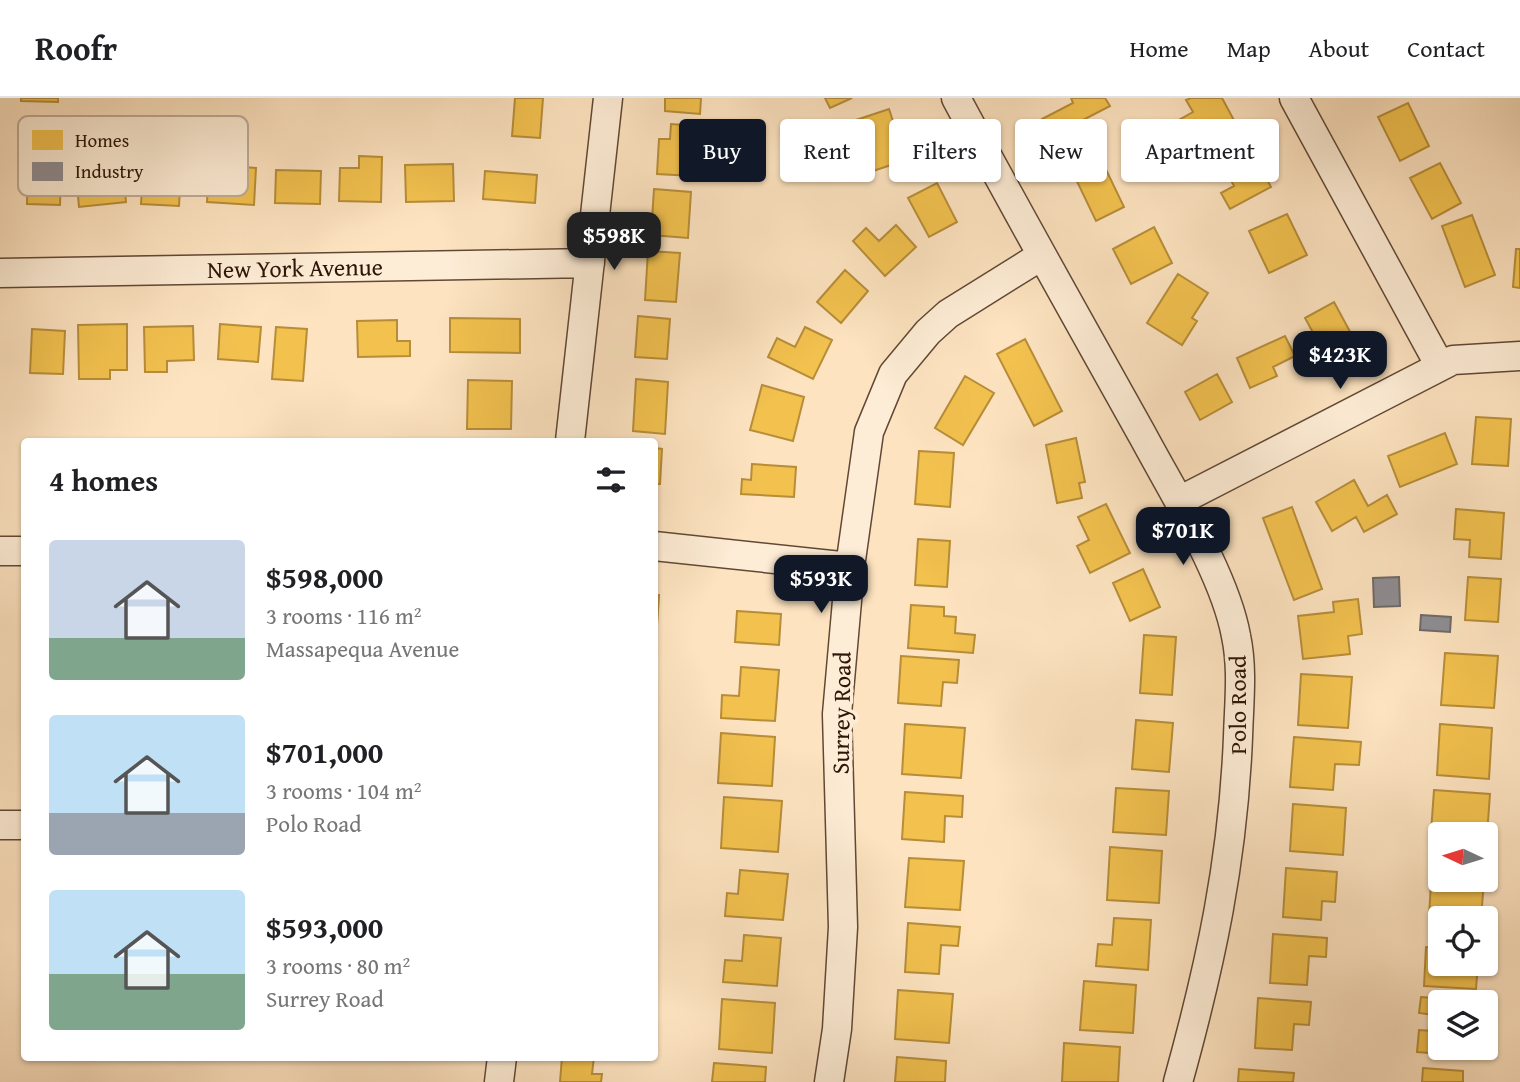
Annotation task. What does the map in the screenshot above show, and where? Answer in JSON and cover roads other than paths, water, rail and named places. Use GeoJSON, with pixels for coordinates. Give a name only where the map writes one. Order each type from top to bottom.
{"type":"FeatureCollection","features":[{"type":"Feature","properties":{"kind":"street"},"geometry":{"type":"LineString","coordinates":[[570,438],[608,98]]}},
{"type":"Feature","properties":{"kind":"street","name":"Polo Road"},"geometry":{"type":"LineString","coordinates":[[956,98],[1179,502],[1228,604],[1240,666],[1236,771],[1226,885],[1204,989],[1178,1082]]}},
{"type":"Feature","properties":{"kind":"street"},"geometry":{"type":"LineString","coordinates":[[1294,98],[1440,366]]}},
{"type":"Feature","properties":{"kind":"street","name":"Surrey Road"},"geometry":{"type":"LineString","coordinates":[[829,1082],[837,1029],[843,928],[837,714],[850,567],[869,432],[893,374],[911,350],[948,314],[1041,256]]}},
{"type":"Feature","properties":{"kind":"street","name":"New York Avenue"},"geometry":{"type":"LineString","coordinates":[[0,273],[590,263]]}},
{"type":"Feature","properties":{"kind":"street"},"geometry":{"type":"LineString","coordinates":[[1179,502],[1440,366],[1468,357],[1520,356]]}},
{"type":"Feature","properties":{"kind":"street"},"geometry":{"type":"LineString","coordinates":[[658,546],[850,567]]}},
{"type":"Feature","properties":{"kind":"street"},"geometry":{"type":"LineString","coordinates":[[0,551],[21,551]]}},
{"type":"Feature","properties":{"kind":"street"},"geometry":{"type":"LineString","coordinates":[[0,825],[21,825]]}},
{"type":"Feature","properties":{"kind":"street"},"geometry":{"type":"LineString","coordinates":[[499,1082],[502,1061]]}}]}
